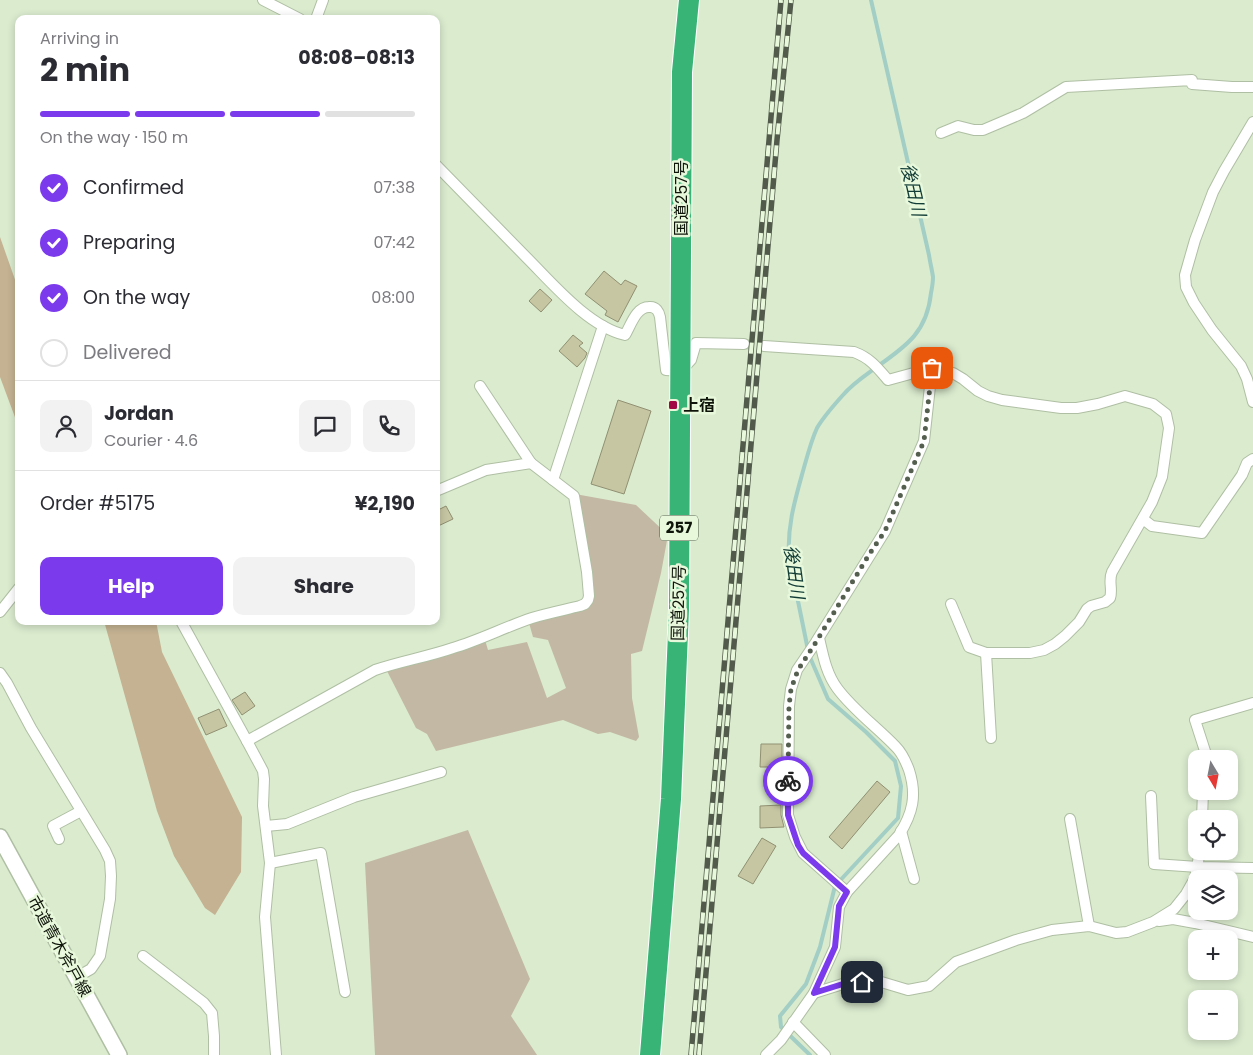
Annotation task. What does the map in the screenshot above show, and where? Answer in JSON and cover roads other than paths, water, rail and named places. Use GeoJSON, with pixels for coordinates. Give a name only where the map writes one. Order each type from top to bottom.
{"type":"FeatureCollection","features":[{"type":"Feature","properties":{"kind":"highway","name":"国道257号"},"geometry":{"type":"LineString","coordinates":[[650,1055],[672,799],[679,609],[682,82],[689,0]]}},
{"type":"Feature","properties":{"kind":"street"},"geometry":{"type":"LineString","coordinates":[[263,0],[292,15]]}},
{"type":"Feature","properties":{"kind":"street"},"geometry":{"type":"LineString","coordinates":[[318,15],[324,0]]}},
{"type":"Feature","properties":{"kind":"street"},"geometry":{"type":"LineString","coordinates":[[941,133],[958,126],[983,130],[1023,113],[1066,87],[1192,80],[1192,84],[1253,87]]}},
{"type":"Feature","properties":{"kind":"street"},"geometry":{"type":"LineString","coordinates":[[1253,122],[1213,192],[1185,275],[1186,287],[1194,303],[1212,330],[1250,378],[1253,402]]}},
{"type":"Feature","properties":{"kind":"street"},"geometry":{"type":"LineString","coordinates":[[440,168],[573,304],[602,326],[625,335],[640,310],[648,306],[658,311],[666,370],[681,370],[691,360],[696,343],[744,344]]}},
{"type":"Feature","properties":{"kind":"street"},"geometry":{"type":"LineString","coordinates":[[553,480],[602,326]]}},
{"type":"Feature","properties":{"kind":"street"},"geometry":{"type":"LineString","coordinates":[[764,346],[854,352],[870,360],[888,380],[932,368],[953,373],[978,391],[1002,400],[1062,408],[1077,408],[1125,396],[1153,404],[1166,414],[1169,428],[1162,477],[1144,519],[1112,572],[1110,598],[1087,609],[1079,622],[1055,644],[1044,650],[1030,653],[986,653],[969,647],[951,604]]}},
{"type":"Feature","properties":{"kind":"street"},"geometry":{"type":"LineString","coordinates":[[846,891],[803,853],[795,837],[788,815],[789,706],[791,689],[798,670],[885,531],[924,441],[932,368]]}},
{"type":"Feature","properties":{"kind":"street"},"geometry":{"type":"LineString","coordinates":[[247,741],[375,670],[433,655],[533,618],[580,606],[588,600],[587,572],[574,496],[531,462],[480,386]]}},
{"type":"Feature","properties":{"kind":"street"},"geometry":{"type":"LineString","coordinates":[[1144,519],[1152,526],[1202,533],[1242,474],[1247,462],[1253,459]]}},
{"type":"Feature","properties":{"kind":"street"},"geometry":{"type":"LineString","coordinates":[[440,489],[486,470],[531,462]]}},
{"type":"Feature","properties":{"kind":"street"},"geometry":{"type":"LineString","coordinates":[[0,612],[15,593]]}},
{"type":"Feature","properties":{"kind":"street"},"geometry":{"type":"LineString","coordinates":[[183,625],[263,772],[263,806],[270,863],[265,917],[276,1055]]}},
{"type":"Feature","properties":{"kind":"street"},"geometry":{"type":"LineString","coordinates":[[766,1055],[781,1040],[814,993],[835,947],[839,906],[846,891],[901,831],[905,825],[914,798],[907,765],[898,748],[853,706],[837,688],[827,671],[818,640]]}},
{"type":"Feature","properties":{"kind":"street"},"geometry":{"type":"LineString","coordinates":[[986,653],[991,738]]}},
{"type":"Feature","properties":{"kind":"street"},"geometry":{"type":"LineString","coordinates":[[0,673],[106,850],[110,861],[110,900],[100,956],[91,969],[77,977]]}},
{"type":"Feature","properties":{"kind":"street"},"geometry":{"type":"LineString","coordinates":[[1205,750],[1195,720],[1253,703]]}},
{"type":"Feature","properties":{"kind":"street"},"geometry":{"type":"LineString","coordinates":[[266,826],[287,824],[354,797],[441,772]]}},
{"type":"Feature","properties":{"kind":"street"},"geometry":{"type":"LineString","coordinates":[[1151,796],[1154,864],[1253,868]]}},
{"type":"Feature","properties":{"kind":"street"},"geometry":{"type":"LineString","coordinates":[[59,839],[53,826],[81,811]]}},
{"type":"Feature","properties":{"kind":"street"},"geometry":{"type":"LineString","coordinates":[[1070,819],[1089,926]]}},
{"type":"Feature","properties":{"kind":"street"},"geometry":{"type":"LineString","coordinates":[[901,831],[914,879]]}},
{"type":"Feature","properties":{"kind":"street","name":"市道青木斧戸線"},"geometry":{"type":"LineString","coordinates":[[0,837],[119,1055]]}},
{"type":"Feature","properties":{"kind":"street"},"geometry":{"type":"LineString","coordinates":[[270,863],[320,853],[344,992]]}},
{"type":"Feature","properties":{"kind":"street"},"geometry":{"type":"LineString","coordinates":[[814,993],[846,983],[878,981],[908,990],[929,986],[956,962],[1016,940],[1052,930],[1089,926],[1116,933],[1127,932],[1153,922],[1174,909],[1186,894],[1195,878],[1199,860]]}},
{"type":"Feature","properties":{"kind":"street"},"geometry":{"type":"LineString","coordinates":[[1153,922],[1173,919],[1253,937]]}},
{"type":"Feature","properties":{"kind":"street"},"geometry":{"type":"LineString","coordinates":[[143,956],[204,1003],[212,1013],[214,1055]]}},
{"type":"Feature","properties":{"kind":"street"},"geometry":{"type":"LineString","coordinates":[[792,1023],[825,1055]]}},
{"type":"Feature","properties":{"kind":"waterway","name":"後田川"},"geometry":{"type":"LineString","coordinates":[[810,1055],[781,1027],[780,1016],[806,984],[820,947],[835,886],[898,818],[901,786],[895,761],[866,732],[828,699],[809,655],[789,557],[790,524],[809,449],[817,428],[829,411],[851,387],[907,344],[914,336],[929,306],[933,279],[871,0]]}},
{"type":"Feature","properties":{"kind":"tunnel"},"geometry":{"type":"LineString","coordinates":[[744,344],[764,346]]}},
{"type":"Feature","properties":{"kind":"railway"},"geometry":{"type":"LineString","coordinates":[[691,1055],[781,0]]}},
{"type":"Feature","properties":{"kind":"railway"},"geometry":{"type":"LineString","coordinates":[[699,1055],[777,140],[791,0]]}},
{"type":"Feature","properties":{"kind":"place","name":"上宿"},"geometry":{"type":"Point","coordinates":[673,405]}}]}
